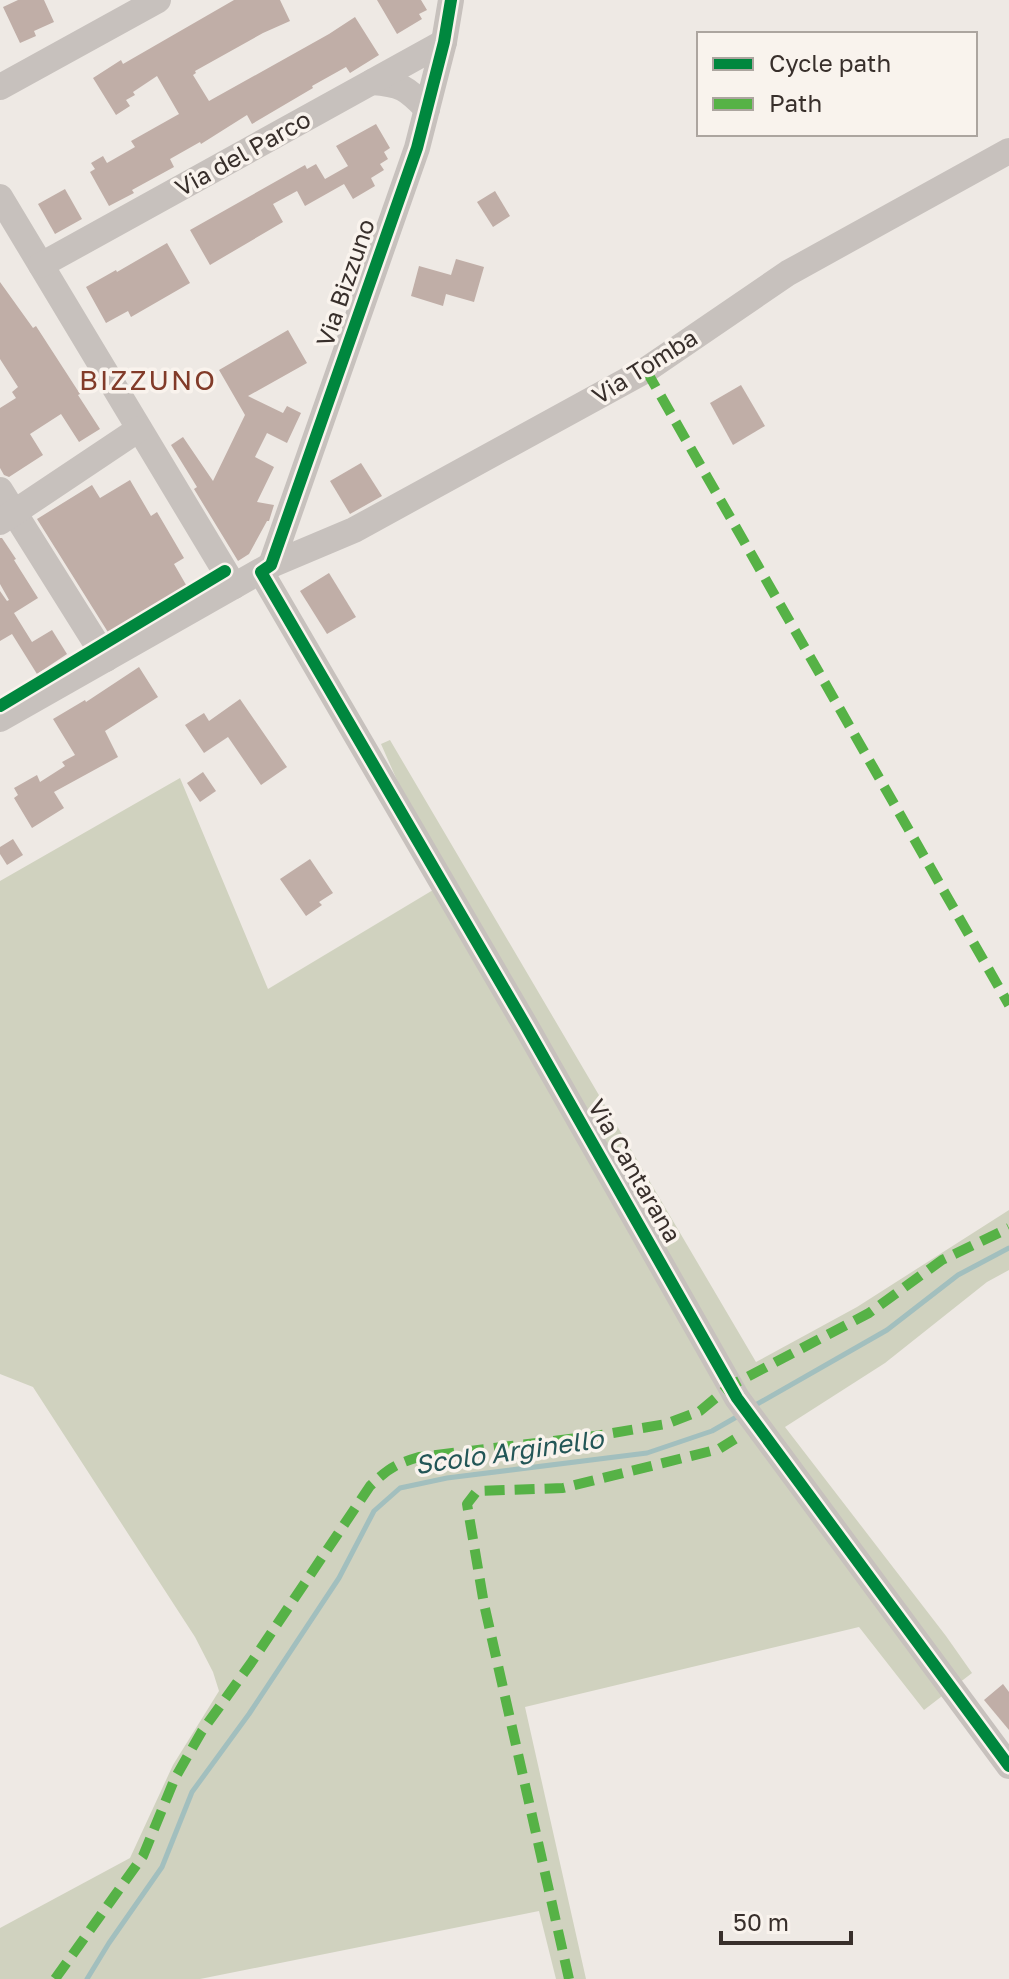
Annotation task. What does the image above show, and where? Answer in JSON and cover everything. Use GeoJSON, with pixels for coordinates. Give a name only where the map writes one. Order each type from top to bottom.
{"type":"FeatureCollection","features":[{"type":"Feature","properties":{"kind":"street"},"geometry":{"type":"LineString","coordinates":[[0,87],[158,0]]}},
{"type":"Feature","properties":{"kind":"street","name":"Via Bizzuno"},"geometry":{"type":"LineString","coordinates":[[266,568],[417,148],[444,42],[451,0]]}},
{"type":"Feature","properties":{"kind":"street","name":"Via del Parco"},"geometry":{"type":"LineString","coordinates":[[41,265],[444,42]]}},
{"type":"Feature","properties":{"kind":"street"},"geometry":{"type":"LineString","coordinates":[[372,82],[396,84],[414,95],[427,109]]}},
{"type":"Feature","properties":{"kind":"street","name":"Via Tomba"},"geometry":{"type":"LineString","coordinates":[[266,568],[354,530],[646,370],[788,273],[1009,151]]}},
{"type":"Feature","properties":{"kind":"street"},"geometry":{"type":"LineString","coordinates":[[0,197],[234,586]]}},
{"type":"Feature","properties":{"kind":"street"},"geometry":{"type":"LineString","coordinates":[[7,518],[139,429]]}},
{"type":"Feature","properties":{"kind":"street"},"geometry":{"type":"LineString","coordinates":[[0,490],[7,518],[106,659]]}},
{"type":"Feature","properties":{"kind":"street"},"geometry":{"type":"LineString","coordinates":[[0,719],[266,568]]}},
{"type":"Feature","properties":{"kind":"street","name":"Via Cantarana"},"geometry":{"type":"LineString","coordinates":[[266,568],[746,1411],[1009,1766]]}},
{"type":"Feature","properties":{"kind":"green space"},"geometry":{"type":"Polygon","coordinates":[[[390,740],[756,1362],[857,1307],[1009,1210],[1009,1270],[987,1282],[885,1363],[785,1427],[972,1673],[924,1710],[859,1627],[525,1707],[586,1979],[556,1979],[539,1911],[200,1979],[0,1979],[0,1928],[130,1858],[173,1765],[219,1691],[195,1637],[33,1387],[0,1374],[0,881],[180,778],[268,989],[443,884],[381,744],[390,740]]]}},
{"type":"Feature","properties":{"kind":"building"},"geometry":{"type":"Polygon","coordinates":[[[18,0],[44,0],[54,22],[34,31],[36,36],[20,43],[3,7],[18,0]]]}},
{"type":"Feature","properties":{"kind":"building"},"geometry":{"type":"Polygon","coordinates":[[[234,0],[280,0],[290,21],[195,71],[193,75],[209,101],[355,17],[379,55],[350,73],[346,67],[252,124],[247,115],[170,159],[174,167],[109,206],[90,172],[95,169],[91,163],[103,156],[107,163],[135,147],[131,141],[179,114],[157,76],[133,92],[135,95],[126,100],[130,106],[116,115],[93,78],[234,0]]]}},
{"type":"Feature","properties":{"kind":"building"},"geometry":{"type":"Polygon","coordinates":[[[377,0],[421,0],[427,10],[419,14],[422,19],[397,34],[377,0]]]}},
{"type":"Feature","properties":{"kind":"building"},"geometry":{"type":"Polygon","coordinates":[[[376,124],[390,148],[384,152],[388,159],[380,164],[384,170],[371,178],[375,186],[353,199],[344,184],[305,206],[297,191],[273,204],[283,222],[210,265],[190,230],[305,165],[307,169],[316,164],[325,179],[348,166],[336,146],[376,124]]]}},
{"type":"Feature","properties":{"kind":"building"},"geometry":{"type":"Polygon","coordinates":[[[65,189],[82,219],[55,234],[38,204],[65,189]]]}},
{"type":"Feature","properties":{"kind":"building"},"geometry":{"type":"Polygon","coordinates":[[[495,191],[510,216],[493,227],[477,202],[495,191]]]}},
{"type":"Feature","properties":{"kind":"building"},"geometry":{"type":"Polygon","coordinates":[[[167,243],[190,283],[131,317],[128,311],[106,323],[86,287],[167,243]]]}},
{"type":"Feature","properties":{"kind":"building"},"geometry":{"type":"Polygon","coordinates":[[[456,259],[484,267],[474,302],[446,294],[443,306],[411,296],[419,266],[451,275],[456,259]]]}},
{"type":"Feature","properties":{"kind":"building"},"geometry":{"type":"Polygon","coordinates":[[[0,282],[33,328],[36,326],[100,429],[79,442],[61,414],[30,434],[43,455],[9,477],[0,468],[0,408],[16,398],[12,392],[18,387],[0,359],[0,282]]]}},
{"type":"Feature","properties":{"kind":"building"},"geometry":{"type":"Polygon","coordinates":[[[288,330],[307,363],[248,396],[283,413],[287,406],[301,413],[287,443],[267,433],[255,457],[274,467],[257,502],[274,505],[269,521],[249,554],[238,561],[171,445],[183,437],[213,481],[245,415],[219,370],[288,330]]]}},
{"type":"Feature","properties":{"kind":"building"},"geometry":{"type":"Polygon","coordinates":[[[741,385],[765,426],[733,445],[710,403],[741,385]]]}},
{"type":"Feature","properties":{"kind":"building"},"geometry":{"type":"Polygon","coordinates":[[[361,463],[382,496],[350,514],[330,481],[361,463]]]}},
{"type":"Feature","properties":{"kind":"building"},"geometry":{"type":"Polygon","coordinates":[[[130,480],[151,516],[157,512],[184,558],[174,564],[189,590],[111,637],[37,519],[92,485],[100,498],[130,480]]]}},
{"type":"Feature","properties":{"kind":"building"},"geometry":{"type":"Polygon","coordinates":[[[0,538],[38,598],[14,613],[32,642],[52,630],[67,654],[37,674],[12,634],[0,641],[0,591],[9,600],[0,584],[0,538]]]}},
{"type":"Feature","properties":{"kind":"building"},"geometry":{"type":"Polygon","coordinates":[[[329,573],[356,617],[327,634],[300,591],[329,573]]]}},
{"type":"Feature","properties":{"kind":"building"},"geometry":{"type":"Polygon","coordinates":[[[139,667],[158,697],[105,731],[118,757],[54,792],[64,808],[32,828],[14,798],[18,795],[14,788],[37,775],[40,782],[65,766],[62,762],[75,755],[53,719],[86,702],[139,667]]]}},
{"type":"Feature","properties":{"kind":"building"},"geometry":{"type":"Polygon","coordinates":[[[240,699],[287,767],[261,785],[228,737],[204,753],[185,725],[204,713],[209,721],[240,699]]]}},
{"type":"Feature","properties":{"kind":"building"},"geometry":{"type":"Polygon","coordinates":[[[203,772],[216,791],[200,802],[187,783],[203,772]]]}},
{"type":"Feature","properties":{"kind":"building"},"geometry":{"type":"Polygon","coordinates":[[[13,839],[23,855],[7,865],[0,854],[0,847],[13,839]]]}},
{"type":"Feature","properties":{"kind":"building"},"geometry":{"type":"Polygon","coordinates":[[[310,859],[333,893],[306,916],[280,879],[310,859]]]}},
{"type":"Feature","properties":{"kind":"building"},"geometry":{"type":"Polygon","coordinates":[[[1003,1684],[1009,1692],[1009,1730],[984,1700],[1003,1684]]]}},
{"type":"Feature","properties":{"kind":"waterway","name":"Scolo Arginello"},"geometry":{"type":"LineString","coordinates":[[752,1407],[887,1330],[958,1275],[1009,1248]]}},
{"type":"Feature","properties":{"kind":"waterway","name":"Scolo Arginello"},"geometry":{"type":"LineString","coordinates":[[87,1979],[162,1867],[192,1792],[249,1714],[339,1578],[374,1511],[400,1488],[447,1478],[647,1453],[712,1431],[740,1415]]}},
{"type":"Feature","properties":{"kind":"marked path"},"geometry":{"type":"LineString","coordinates":[[646,370],[1009,1005]]}},
{"type":"Feature","properties":{"kind":"marked path"},"geometry":{"type":"LineString","coordinates":[[55,1979],[143,1856],[175,1778],[202,1731],[370,1486],[382,1475],[419,1457],[595,1436],[666,1424],[700,1411],[730,1386],[869,1313],[942,1260],[1009,1228]]}},
{"type":"Feature","properties":{"kind":"marked path"},"geometry":{"type":"LineString","coordinates":[[569,1979],[484,1604],[467,1504],[477,1491],[563,1488],[719,1449],[735,1439]]}},
{"type":"Feature","properties":{"kind":"cycle path"},"geometry":{"type":"LineString","coordinates":[[451,0],[444,42],[417,148],[271,565],[261,572],[527,1028],[737,1398],[1009,1766]]}},
{"type":"Feature","properties":{"kind":"cycle path"},"geometry":{"type":"LineString","coordinates":[[0,706],[225,571]]}},
{"type":"Feature","properties":{"kind":"district","name":"BIZZUNO"},"geometry":{"type":"Point","coordinates":[148,380]}}]}
